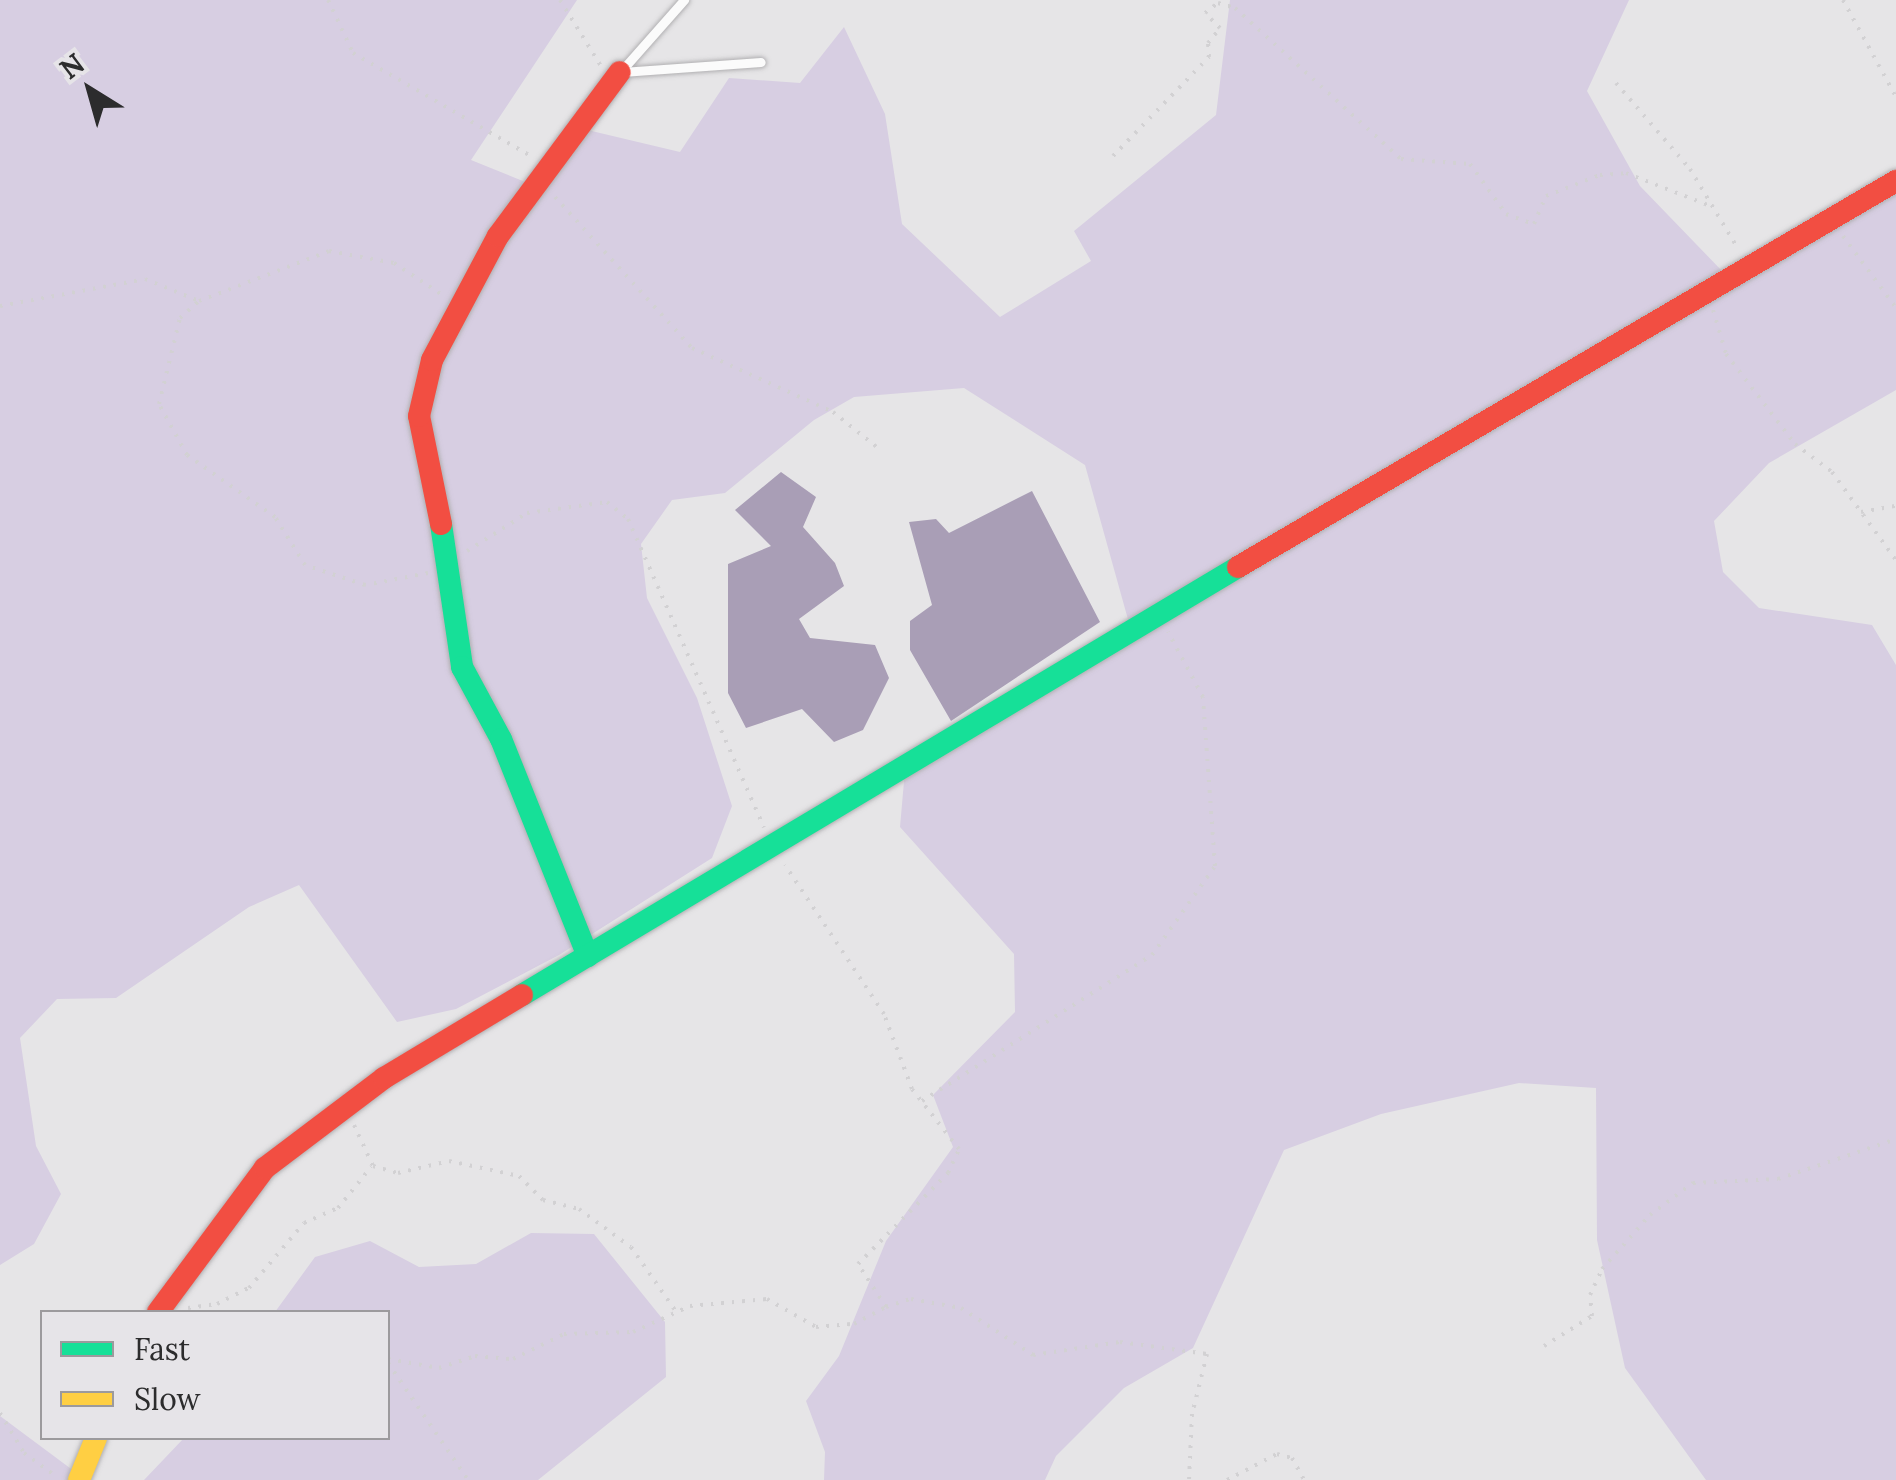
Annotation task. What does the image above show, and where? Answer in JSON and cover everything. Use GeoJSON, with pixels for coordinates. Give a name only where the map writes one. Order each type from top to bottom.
{"type":"FeatureCollection","features":[{"type":"Feature","properties":{"kind":"main road"},"geometry":{"type":"LineString","coordinates":[[588,956],[501,739],[462,667],[450,563],[419,416],[432,360],[498,236],[616,77]]}},
{"type":"Feature","properties":{"kind":"main road"},"geometry":{"type":"LineString","coordinates":[[159,1310],[265,1168],[345,1104],[1708,286],[1896,180]]}},
{"type":"Feature","properties":{"kind":"main road"},"geometry":{"type":"LineString","coordinates":[[79,1480],[95,1440]]}},
{"type":"Feature","properties":{"kind":"lane"},"geometry":{"type":"LineString","coordinates":[[616,77],[684,0]]}},
{"type":"Feature","properties":{"kind":"lane"},"geometry":{"type":"LineString","coordinates":[[616,77],[761,62]]}},
{"type":"Feature","properties":{"kind":"path"},"geometry":{"type":"LineString","coordinates":[[328,0],[353,52],[548,166]]}},
{"type":"Feature","properties":{"kind":"path"},"geometry":{"type":"LineString","coordinates":[[560,0],[616,77]]}},
{"type":"Feature","properties":{"kind":"path"},"geometry":{"type":"LineString","coordinates":[[1842,0],[1896,97]]}},
{"type":"Feature","properties":{"kind":"path"},"geometry":{"type":"LineString","coordinates":[[1112,156],[1209,57],[1208,44],[1220,28],[1206,12],[1218,2],[1235,8],[1401,158],[1470,164],[1506,214],[1534,224],[1546,196],[1600,175],[1626,173],[1713,207]]}},
{"type":"Feature","properties":{"kind":"path"},"geometry":{"type":"LineString","coordinates":[[1616,83],[1690,170],[1748,264]]}},
{"type":"Feature","properties":{"kind":"path"},"geometry":{"type":"LineString","coordinates":[[531,190],[556,198],[692,348],[834,412],[878,448]]}},
{"type":"Feature","properties":{"kind":"path"},"geometry":{"type":"LineString","coordinates":[[1830,219],[1896,308]]}},
{"type":"Feature","properties":{"kind":"path"},"geometry":{"type":"LineString","coordinates":[[0,306],[145,279],[199,301]]}},
{"type":"Feature","properties":{"kind":"path"},"geometry":{"type":"LineString","coordinates":[[1708,286],[1726,354],[1782,430],[1818,456],[1896,560]]}},
{"type":"Feature","properties":{"kind":"path"},"geometry":{"type":"LineString","coordinates":[[1861,512],[1896,506]]}},
{"type":"Feature","properties":{"kind":"path"},"geometry":{"type":"LineString","coordinates":[[922,1102],[1152,956],[1215,866],[1203,698],[1159,615]]}},
{"type":"Feature","properties":{"kind":"path"},"geometry":{"type":"LineString","coordinates":[[772,846],[884,1014],[922,1102],[958,1149],[948,1173],[858,1264],[886,1307]]}},
{"type":"Feature","properties":{"kind":"path"},"geometry":{"type":"LineString","coordinates":[[345,1104],[373,1166]]}},
{"type":"Feature","properties":{"kind":"path"},"geometry":{"type":"LineString","coordinates":[[1544,1346],[1592,1316],[1590,1295],[1602,1269],[1650,1215],[1693,1183],[1778,1178],[1896,1139]]}},
{"type":"Feature","properties":{"kind":"path"},"geometry":{"type":"LineString","coordinates":[[373,1166],[398,1173],[449,1161],[519,1176],[543,1200],[580,1210],[630,1247],[677,1312]]}},
{"type":"Feature","properties":{"kind":"path"},"geometry":{"type":"LineString","coordinates":[[173,1310],[217,1304],[249,1288],[304,1223],[338,1208],[373,1166]]}},
{"type":"Feature","properties":{"kind":"path"},"geometry":{"type":"LineString","coordinates":[[390,1361],[439,1368],[475,1356],[512,1360],[564,1334],[633,1332],[677,1312],[767,1299],[816,1327],[854,1324],[911,1299],[961,1308],[1033,1355],[1120,1342],[1207,1354],[1192,1414],[1189,1480]]}},
{"type":"Feature","properties":{"kind":"path"},"geometry":{"type":"LineString","coordinates":[[390,1364],[468,1480]]}},
{"type":"Feature","properties":{"kind":"path"},"geometry":{"type":"LineString","coordinates":[[0,1413],[24,1453],[60,1480]]}},
{"type":"Feature","properties":{"kind":"path"},"geometry":{"type":"LineString","coordinates":[[1227,1480],[1277,1454],[1292,1458],[1304,1480]]}},
{"type":"Feature","properties":{"kind":"shaded area"},"geometry":{"type":"Polygon","coordinates":[[[0,0],[577,0],[471,160],[540,188],[579,128],[680,152],[729,78],[800,83],[844,27],[885,114],[902,224],[1000,317],[1091,261],[1074,231],[1216,115],[1230,0],[1629,0],[1587,91],[1640,186],[1724,273],[1896,176],[1896,390],[1769,463],[1714,521],[1723,572],[1759,608],[1872,625],[1896,665],[1896,1480],[1706,1480],[1625,1368],[1597,1240],[1596,1088],[1519,1083],[1381,1114],[1284,1150],[1193,1348],[1124,1388],[1056,1456],[1045,1480],[824,1480],[825,1452],[806,1401],[839,1356],[886,1241],[953,1147],[933,1095],[1015,1012],[1014,954],[900,827],[905,770],[1129,623],[1085,465],[964,388],[854,397],[814,420],[725,493],[672,500],[641,544],[647,598],[697,698],[732,806],[712,858],[559,955],[456,1009],[397,1022],[299,885],[249,907],[116,998],[57,999],[20,1038],[36,1146],[61,1194],[34,1244],[0,1265],[0,0]]]}},
{"type":"Feature","properties":{"kind":"shaded area"},"geometry":{"type":"Polygon","coordinates":[[[781,472],[816,497],[803,527],[835,563],[844,586],[799,619],[810,638],[875,645],[889,678],[863,730],[834,742],[802,709],[746,728],[728,693],[728,564],[771,546],[735,510],[781,472]]]}},
{"type":"Feature","properties":{"kind":"shaded area"},"geometry":{"type":"Polygon","coordinates":[[[1032,491],[1100,622],[951,721],[910,650],[910,621],[932,605],[909,522],[936,519],[949,533],[1032,491]]]}},
{"type":"Feature","properties":{"kind":"shaded area"},"geometry":{"type":"Polygon","coordinates":[[[531,1233],[594,1234],[665,1322],[666,1377],[538,1480],[144,1480],[182,1440],[390,1440],[390,1310],[276,1310],[315,1257],[370,1241],[419,1267],[476,1264],[531,1233]]]}},
{"type":"Feature","properties":{"kind":"shaded area"},"geometry":{"type":"Polygon","coordinates":[[[0,1416],[86,1480],[0,1480],[0,1416]]]}},
{"type":"Feature","properties":{"kind":"traffic: fast"},"geometry":{"type":"LineString","coordinates":[[441,524],[462,667],[501,739],[588,956]]}},
{"type":"Feature","properties":{"kind":"traffic: fast"},"geometry":{"type":"LineString","coordinates":[[522,995],[1238,567]]}},
{"type":"Feature","properties":{"kind":"traffic: slow"},"geometry":{"type":"LineString","coordinates":[[79,1480],[95,1440]]}},
{"type":"Feature","properties":{"kind":"traffic: jam"},"geometry":{"type":"LineString","coordinates":[[441,524],[419,416],[432,360],[498,236],[620,72]]}},
{"type":"Feature","properties":{"kind":"traffic: jam"},"geometry":{"type":"LineString","coordinates":[[1238,567],[1896,181]]}},
{"type":"Feature","properties":{"kind":"traffic: jam"},"geometry":{"type":"LineString","coordinates":[[159,1310],[265,1168],[384,1078],[522,995]]}}]}
